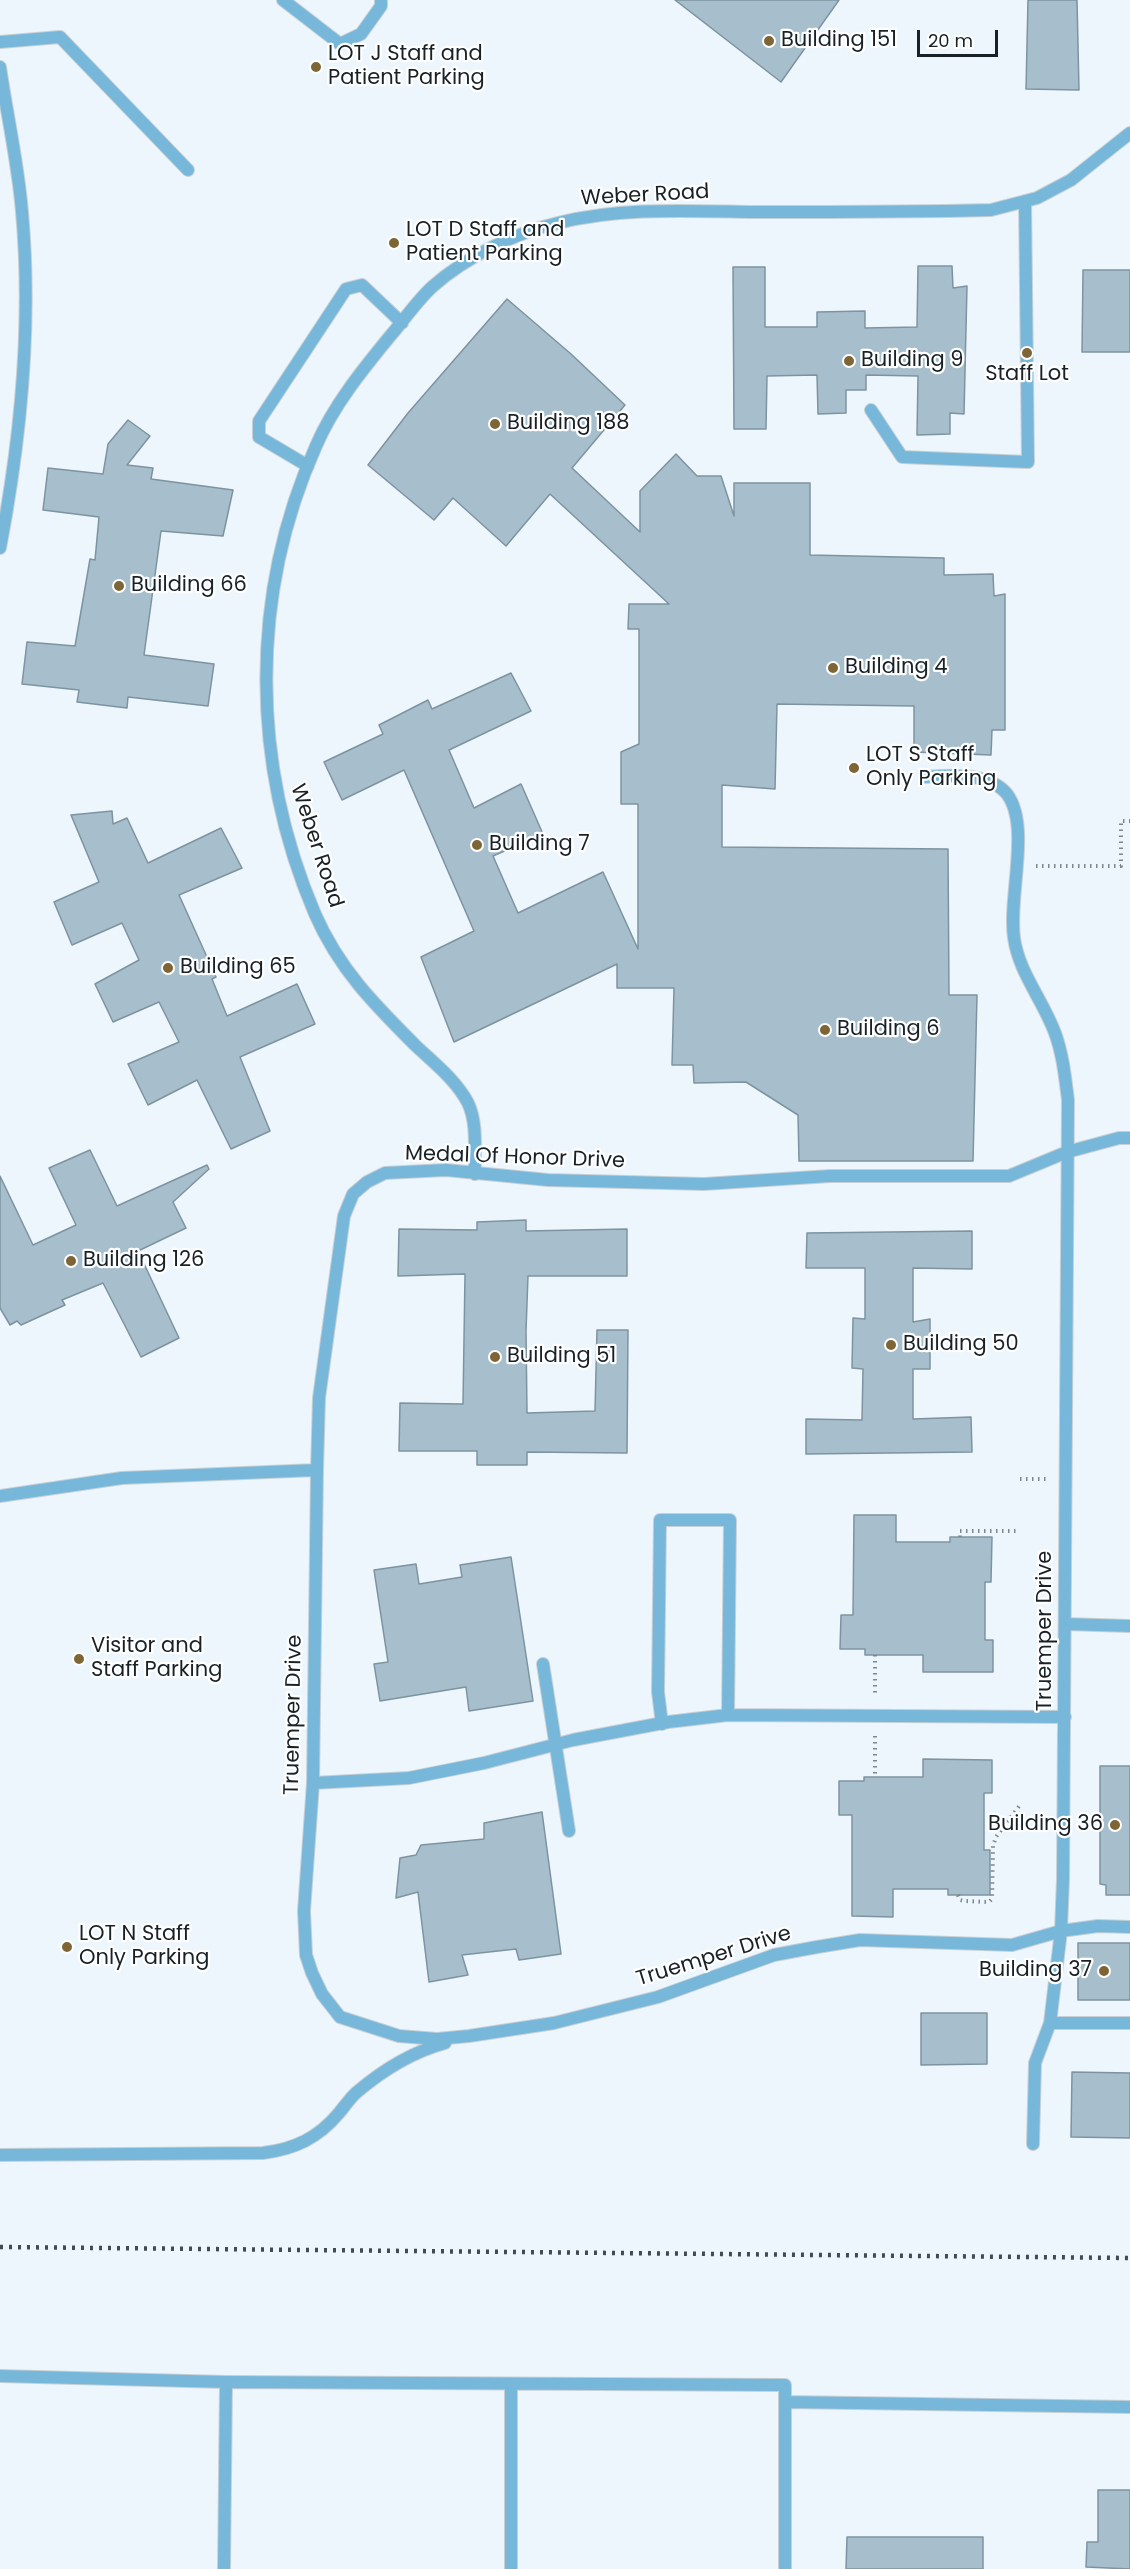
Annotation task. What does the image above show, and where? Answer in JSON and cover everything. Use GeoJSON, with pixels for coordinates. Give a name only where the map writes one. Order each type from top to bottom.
{"type":"FeatureCollection","features":[{"type":"Feature","properties":{"kind":"lane"},"geometry":{"type":"LineString","coordinates":[[284,0],[340,44],[361,34],[381,6],[381,0]]}},
{"type":"Feature","properties":{"kind":"lane"},"geometry":{"type":"LineString","coordinates":[[0,42],[60,37],[188,170]]}},
{"type":"Feature","properties":{"kind":"lane"},"geometry":{"type":"LineString","coordinates":[[0,67],[22,210],[25,262],[24,370],[11,486],[0,548]]}},
{"type":"Feature","properties":{"kind":"lane","name":"Weber Road"},"geometry":{"type":"LineString","coordinates":[[475,1174],[474,1121],[468,1104],[454,1083],[365,995],[338,958],[316,915],[303,882],[276,792],[267,737],[265,698],[268,634],[275,572],[317,443],[345,396],[368,362],[432,287],[470,261],[508,240],[556,223],[605,215],[675,211],[992,210],[1038,198],[1071,180],[1130,134]]}},
{"type":"Feature","properties":{"kind":"lane"},"geometry":{"type":"LineString","coordinates":[[871,410],[902,457],[1028,462],[1025,201]]}},
{"type":"Feature","properties":{"kind":"lane"},"geometry":{"type":"LineString","coordinates":[[308,466],[259,437],[259,421],[346,289],[362,285],[402,322]]}},
{"type":"Feature","properties":{"kind":"lane","name":"Truemper Drive"},"geometry":{"type":"LineString","coordinates":[[317,1470],[313,1783],[304,1911],[306,1955],[322,1994],[340,2017],[399,2036],[437,2039],[470,2036],[554,2023],[658,1997],[774,1955],[806,1949],[860,1940],[1012,1945],[1060,1932],[1065,1717],[1068,1100],[1064,1063],[1055,1032],[1024,974],[1014,938],[1015,866],[1019,828],[1014,810],[1006,794],[992,783],[976,778],[956,776],[925,777]]}},
{"type":"Feature","properties":{"kind":"lane","name":"Medal Of Honor Drive"},"geometry":{"type":"LineString","coordinates":[[317,1470],[319,1398],[344,1216],[353,1194],[367,1182],[385,1173],[446,1170],[548,1180],[704,1184],[830,1176],[1009,1176],[1067,1152],[1119,1138],[1130,1138]]}},
{"type":"Feature","properties":{"kind":"lane"},"geometry":{"type":"LineString","coordinates":[[0,1496],[122,1478],[317,1470]]}},
{"type":"Feature","properties":{"kind":"lane"},"geometry":{"type":"LineString","coordinates":[[662,1724],[658,1692],[660,1520],[730,1520],[728,1715]]}},
{"type":"Feature","properties":{"kind":"lane"},"geometry":{"type":"LineString","coordinates":[[1065,1624],[1130,1626]]}},
{"type":"Feature","properties":{"kind":"lane"},"geometry":{"type":"LineString","coordinates":[[543,1664],[569,1831]]}},
{"type":"Feature","properties":{"kind":"lane"},"geometry":{"type":"LineString","coordinates":[[313,1783],[409,1778],[484,1763],[556,1744],[662,1724],[728,1715],[1065,1717]]}},
{"type":"Feature","properties":{"kind":"lane"},"geometry":{"type":"LineString","coordinates":[[1033,2145],[1035,2063],[1050,2023],[1060,1932],[1098,1926],[1130,1927]]}},
{"type":"Feature","properties":{"kind":"lane"},"geometry":{"type":"LineString","coordinates":[[1050,2023],[1130,2023]]}},
{"type":"Feature","properties":{"kind":"lane"},"geometry":{"type":"LineString","coordinates":[[0,2155],[263,2153],[287,2150],[308,2140],[323,2128],[338,2115],[354,2094],[386,2069],[424,2049],[470,2036]]}},
{"type":"Feature","properties":{"kind":"lane"},"geometry":{"type":"LineString","coordinates":[[0,2376],[226,2382],[785,2385],[785,2569]]}},
{"type":"Feature","properties":{"kind":"lane"},"geometry":{"type":"LineString","coordinates":[[224,2569],[226,2382]]}},
{"type":"Feature","properties":{"kind":"lane"},"geometry":{"type":"LineString","coordinates":[[511,2384],[511,2569]]}},
{"type":"Feature","properties":{"kind":"lane"},"geometry":{"type":"LineString","coordinates":[[785,2402],[1130,2407]]}},
{"type":"Feature","properties":{"kind":"path"},"geometry":{"type":"LineString","coordinates":[[1028,866],[1121,866],[1121,821],[1130,821]]}},
{"type":"Feature","properties":{"kind":"path"},"geometry":{"type":"LineString","coordinates":[[1020,1479],[1052,1479]]}},
{"type":"Feature","properties":{"kind":"path"},"geometry":{"type":"LineString","coordinates":[[960,1537],[960,1531],[1020,1531]]}},
{"type":"Feature","properties":{"kind":"path"},"geometry":{"type":"LineString","coordinates":[[875,1654],[875,1701]]}},
{"type":"Feature","properties":{"kind":"path"},"geometry":{"type":"LineString","coordinates":[[875,1732],[875,1777]]}},
{"type":"Feature","properties":{"kind":"path"},"geometry":{"type":"LineString","coordinates":[[958,1895],[960,1900],[964,1901],[989,1902],[992,1899],[993,1846],[996,1837],[1020,1804]]}},
{"type":"Feature","properties":{"kind":"building","name":"Building 151"},"geometry":{"type":"Polygon","coordinates":[[[675,0],[839,0],[781,82],[675,0]]]}},
{"type":"Feature","properties":{"kind":"building"},"geometry":{"type":"Polygon","coordinates":[[[1028,0],[1077,0],[1079,90],[1026,89],[1028,0]]]}},
{"type":"Feature","properties":{"kind":"building","name":"Building 9"},"geometry":{"type":"Polygon","coordinates":[[[918,266],[952,266],[953,288],[967,286],[964,414],[950,413],[950,434],[917,435],[918,376],[866,375],[866,390],[846,390],[846,413],[818,414],[817,375],[767,376],[766,429],[734,429],[733,267],[765,267],[765,327],[817,327],[817,312],[865,311],[865,328],[917,327],[918,266]]]}},
{"type":"Feature","properties":{"kind":"building"},"geometry":{"type":"Polygon","coordinates":[[[1083,270],[1130,270],[1130,352],[1082,352],[1083,270]]]}},
{"type":"Feature","properties":{"kind":"building"},"geometry":{"type":"Polygon","coordinates":[[[507,299],[571,354],[625,405],[572,468],[640,532],[640,491],[676,454],[697,476],[721,476],[734,516],[734,483],[810,483],[810,555],[944,558],[944,575],[993,574],[994,596],[1005,594],[1005,730],[992,730],[991,755],[914,752],[914,706],[777,704],[775,789],[722,785],[722,847],[948,849],[949,995],[977,995],[973,1161],[799,1161],[798,1115],[746,1082],[694,1083],[693,1065],[672,1065],[674,988],[617,988],[617,964],[454,1042],[421,957],[474,931],[404,770],[342,800],[324,762],[383,734],[379,725],[428,700],[432,709],[511,673],[531,711],[449,750],[474,808],[521,784],[543,834],[493,856],[518,913],[603,872],[638,949],[638,804],[621,804],[621,752],[639,744],[639,629],[628,629],[629,604],[669,604],[550,494],[506,546],[453,498],[434,520],[368,465],[408,413],[507,299]]]}},
{"type":"Feature","properties":{"kind":"building","name":"Building 66"},"geometry":{"type":"Polygon","coordinates":[[[128,420],[150,436],[127,465],[153,468],[151,479],[233,490],[223,536],[161,531],[144,655],[214,664],[208,706],[128,697],[127,708],[77,702],[79,690],[22,684],[27,642],[75,646],[90,559],[95,560],[99,517],[43,510],[48,468],[103,474],[108,444],[128,420]]]}},
{"type":"Feature","properties":{"kind":"building","name":"Building 65"},"geometry":{"type":"Polygon","coordinates":[[[112,811],[113,824],[127,818],[148,863],[221,828],[242,868],[179,895],[216,977],[212,979],[227,1016],[297,984],[315,1024],[240,1057],[270,1131],[231,1149],[197,1080],[148,1105],[128,1064],[179,1042],[159,1002],[113,1022],[95,984],[139,960],[122,923],[72,945],[54,902],[99,882],[71,815],[112,811]]]}},
{"type":"Feature","properties":{"kind":"building","name":"Building 126"},"geometry":{"type":"Polygon","coordinates":[[[90,1150],[117,1206],[207,1165],[209,1169],[173,1202],[186,1228],[138,1251],[179,1338],[141,1357],[103,1283],[62,1300],[65,1305],[21,1325],[17,1321],[10,1325],[0,1308],[0,1176],[33,1245],[76,1225],[49,1168],[90,1150]]]}},
{"type":"Feature","properties":{"kind":"building","name":"Building 51"},"geometry":{"type":"Polygon","coordinates":[[[526,1220],[526,1231],[627,1229],[627,1276],[528,1276],[526,1331],[527,1413],[595,1411],[597,1330],[628,1330],[627,1453],[527,1452],[527,1465],[477,1465],[477,1451],[399,1451],[400,1403],[463,1404],[465,1274],[398,1276],[399,1229],[477,1230],[477,1222],[526,1220]]]}},
{"type":"Feature","properties":{"kind":"building","name":"Building 50"},"geometry":{"type":"Polygon","coordinates":[[[972,1231],[972,1269],[913,1268],[913,1322],[930,1319],[930,1369],[913,1369],[913,1419],[971,1417],[972,1452],[806,1454],[806,1419],[862,1420],[863,1369],[852,1368],[853,1318],[865,1319],[865,1268],[806,1268],[807,1233],[972,1231]]]}},
{"type":"Feature","properties":{"kind":"building"},"geometry":{"type":"Polygon","coordinates":[[[854,1515],[896,1515],[896,1542],[950,1542],[950,1537],[992,1537],[991,1582],[985,1582],[985,1640],[993,1640],[993,1672],[923,1672],[923,1655],[865,1655],[865,1649],[840,1649],[841,1615],[853,1615],[854,1515]]]}},
{"type":"Feature","properties":{"kind":"building"},"geometry":{"type":"Polygon","coordinates":[[[511,1557],[533,1701],[469,1711],[466,1687],[380,1701],[374,1664],[388,1662],[374,1570],[416,1564],[419,1584],[462,1577],[460,1565],[511,1557]]]}},
{"type":"Feature","properties":{"kind":"building"},"geometry":{"type":"Polygon","coordinates":[[[923,1759],[992,1760],[992,1793],[984,1793],[984,1850],[990,1850],[990,1895],[948,1895],[948,1889],[893,1889],[893,1917],[852,1916],[852,1815],[839,1815],[839,1781],[864,1781],[864,1777],[923,1777],[923,1759]]]}},
{"type":"Feature","properties":{"kind":"building","name":"Building 36"},"geometry":{"type":"Polygon","coordinates":[[[1100,1766],[1130,1766],[1130,1895],[1106,1895],[1106,1885],[1100,1884],[1100,1766]]]}},
{"type":"Feature","properties":{"kind":"building"},"geometry":{"type":"Polygon","coordinates":[[[542,1812],[561,1954],[519,1960],[516,1949],[462,1955],[468,1975],[429,1982],[418,1892],[396,1898],[400,1858],[416,1855],[421,1845],[484,1839],[484,1823],[542,1812]]]}},
{"type":"Feature","properties":{"kind":"building","name":"Building 37"},"geometry":{"type":"Polygon","coordinates":[[[1078,1943],[1130,1943],[1130,2000],[1078,2000],[1078,1943]]]}},
{"type":"Feature","properties":{"kind":"building"},"geometry":{"type":"Polygon","coordinates":[[[921,2013],[987,2013],[987,2064],[921,2065],[921,2013]]]}},
{"type":"Feature","properties":{"kind":"building"},"geometry":{"type":"Polygon","coordinates":[[[1072,2072],[1130,2073],[1130,2138],[1071,2137],[1072,2072]]]}},
{"type":"Feature","properties":{"kind":"building"},"geometry":{"type":"Polygon","coordinates":[[[1098,2490],[1130,2490],[1130,2569],[1086,2567],[1087,2542],[1098,2542],[1098,2490]]]}},
{"type":"Feature","properties":{"kind":"building"},"geometry":{"type":"Polygon","coordinates":[[[847,2537],[983,2537],[983,2569],[846,2569],[847,2537]]]}},
{"type":"Feature","properties":{"kind":"railway"},"geometry":{"type":"LineString","coordinates":[[0,2247],[1130,2258]]}},
{"type":"Feature","properties":{"kind":"place","name":"Building 151"},"geometry":{"type":"Point","coordinates":[769,41]}},
{"type":"Feature","properties":{"kind":"place","name":"LOT J Staff and Patient Parking"},"geometry":{"type":"Point","coordinates":[316,67]}},
{"type":"Feature","properties":{"kind":"place","name":"LOT D Staff and Patient Parking"},"geometry":{"type":"Point","coordinates":[394,243]}},
{"type":"Feature","properties":{"kind":"place","name":"Staff Lot"},"geometry":{"type":"Point","coordinates":[1027,353]}},
{"type":"Feature","properties":{"kind":"place","name":"Building 9"},"geometry":{"type":"Point","coordinates":[849,361]}},
{"type":"Feature","properties":{"kind":"place","name":"Building 188"},"geometry":{"type":"Point","coordinates":[495,424]}},
{"type":"Feature","properties":{"kind":"place","name":"Building 66"},"geometry":{"type":"Point","coordinates":[119,586]}},
{"type":"Feature","properties":{"kind":"place","name":"Building 4"},"geometry":{"type":"Point","coordinates":[833,668]}},
{"type":"Feature","properties":{"kind":"place","name":"LOT S Staff Only Parking"},"geometry":{"type":"Point","coordinates":[854,768]}},
{"type":"Feature","properties":{"kind":"place","name":"Building 7"},"geometry":{"type":"Point","coordinates":[477,845]}},
{"type":"Feature","properties":{"kind":"place","name":"Building 65"},"geometry":{"type":"Point","coordinates":[168,968]}},
{"type":"Feature","properties":{"kind":"place","name":"Building 6"},"geometry":{"type":"Point","coordinates":[825,1030]}},
{"type":"Feature","properties":{"kind":"place","name":"Building 126"},"geometry":{"type":"Point","coordinates":[71,1261]}},
{"type":"Feature","properties":{"kind":"place","name":"Building 50"},"geometry":{"type":"Point","coordinates":[891,1345]}},
{"type":"Feature","properties":{"kind":"place","name":"Building 51"},"geometry":{"type":"Point","coordinates":[495,1357]}},
{"type":"Feature","properties":{"kind":"place","name":"Visitor and Staff Parking"},"geometry":{"type":"Point","coordinates":[79,1659]}},
{"type":"Feature","properties":{"kind":"place","name":"Building 36"},"geometry":{"type":"Point","coordinates":[1115,1825]}},
{"type":"Feature","properties":{"kind":"place","name":"LOT N Staff Only Parking"},"geometry":{"type":"Point","coordinates":[67,1947]}},
{"type":"Feature","properties":{"kind":"place","name":"Building 37"},"geometry":{"type":"Point","coordinates":[1104,1971]}}]}
